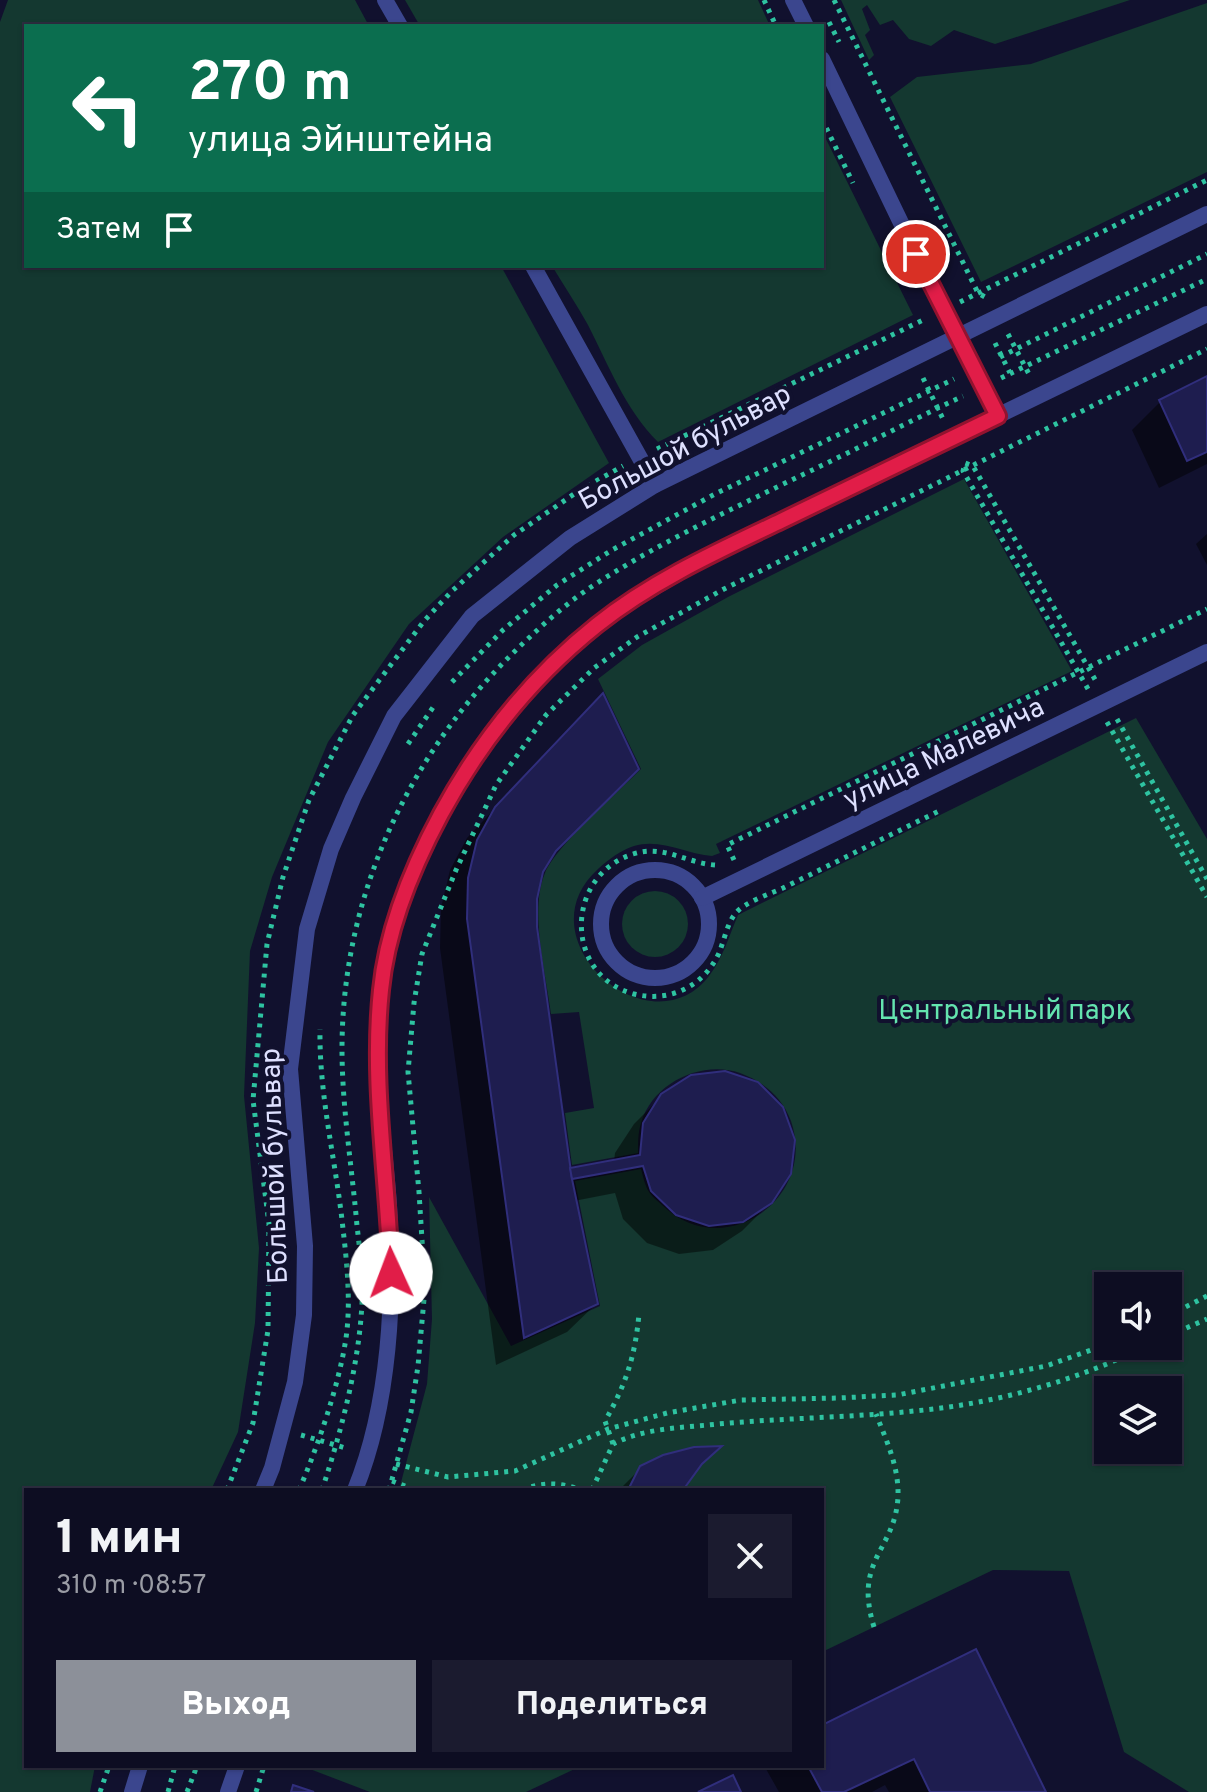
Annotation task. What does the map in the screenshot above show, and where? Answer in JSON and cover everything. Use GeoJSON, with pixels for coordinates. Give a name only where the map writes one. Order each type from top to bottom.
{"type":"FeatureCollection","features":[{"type":"Feature","properties":{"kind":"street"},"geometry":{"type":"LineString","coordinates":[[385,0],[399,24]]}},
{"type":"Feature","properties":{"kind":"street"},"geometry":{"type":"LineString","coordinates":[[793,0],[805,24]]}},
{"type":"Feature","properties":{"kind":"street"},"geometry":{"type":"LineString","coordinates":[[824,63],[998,416]]}},
{"type":"Feature","properties":{"kind":"street","name":"Большой бульвар"},"geometry":{"type":"LineString","coordinates":[[264,1488],[295,1382],[304,1315],[305,1246],[290,1069],[307,929],[331,849],[394,716],[472,616],[570,538],[655,485],[1207,214]]}},
{"type":"Feature","properties":{"kind":"street"},"geometry":{"type":"LineString","coordinates":[[534,268],[655,485]]}},
{"type":"Feature","properties":{"kind":"street"},"geometry":{"type":"LineString","coordinates":[[356,1488],[369,1455],[387,1356],[391,1273],[389,1206],[380,1113],[381,990],[389,944],[417,860],[458,782],[507,715],[552,664],[599,623],[652,588],[707,557],[1207,314]]}},
{"type":"Feature","properties":{"kind":"street","name":"улица Малевича"},"geometry":{"type":"LineString","coordinates":[[702,898],[1207,652]]}},
{"type":"Feature","properties":{"kind":"street"},"geometry":{"type":"LineString","coordinates":[[649,870],[670,872],[689,882],[702,898],[709,919],[707,940],[697,959],[681,972],[661,979],[639,977],[620,967],[607,950],[600,931],[602,909],[612,890],[628,877],[649,870]]}},
{"type":"Feature","properties":{"kind":"street"},"geometry":{"type":"LineString","coordinates":[[132,1792],[139,1768]]}},
{"type":"Feature","properties":{"kind":"street"},"geometry":{"type":"LineString","coordinates":[[228,1792],[236,1768]]}},
{"type":"Feature","properties":{"kind":"path"},"geometry":{"type":"LineString","coordinates":[[764,0],[775,24]]}},
{"type":"Feature","properties":{"kind":"path"},"geometry":{"type":"LineString","coordinates":[[834,0],[978,293]]}},
{"type":"Feature","properties":{"kind":"path"},"geometry":{"type":"LineString","coordinates":[[959,302],[1207,180]]}},
{"type":"Feature","properties":{"kind":"path"},"geometry":{"type":"LineString","coordinates":[[990,362],[1207,254]]}},
{"type":"Feature","properties":{"kind":"path"},"geometry":{"type":"LineString","coordinates":[[998,379],[1207,279]]}},
{"type":"Feature","properties":{"kind":"path"},"geometry":{"type":"LineString","coordinates":[[424,621],[514,535],[580,490],[639,457],[926,318]]}},
{"type":"Feature","properties":{"kind":"path"},"geometry":{"type":"LineString","coordinates":[[1008,333],[1034,383]]}},
{"type":"Feature","properties":{"kind":"path"},"geometry":{"type":"LineString","coordinates":[[994,341],[1010,373]]}},
{"type":"Feature","properties":{"kind":"path"},"geometry":{"type":"LineString","coordinates":[[390,1488],[411,1412],[425,1288],[408,1072],[422,954],[456,870],[496,785],[546,715],[594,668],[637,637],[724,589],[1207,349]]}},
{"type":"Feature","properties":{"kind":"path"},"geometry":{"type":"LineString","coordinates":[[923,378],[947,427]]}},
{"type":"Feature","properties":{"kind":"path"},"geometry":{"type":"LineString","coordinates":[[447,688],[503,630],[557,585],[612,550],[715,494],[954,379]]}},
{"type":"Feature","properties":{"kind":"path"},"geometry":{"type":"LineString","coordinates":[[323,1488],[355,1364],[362,1302],[343,1093],[343,1002],[359,915],[381,844],[435,744],[500,664],[590,588],[742,504],[962,396]]}},
{"type":"Feature","properties":{"kind":"path"},"geometry":{"type":"LineString","coordinates":[[1050,416],[1055,425]]}},
{"type":"Feature","properties":{"kind":"path"},"geometry":{"type":"LineString","coordinates":[[1207,879],[1102,703],[1078,671],[963,471],[965,463],[973,466],[1087,667],[1102,703],[1207,897]]}},
{"type":"Feature","properties":{"kind":"path"},"geometry":{"type":"LineString","coordinates":[[727,845],[1207,609]]}},
{"type":"Feature","properties":{"kind":"path"},"geometry":{"type":"LineString","coordinates":[[404,750],[438,700]]}},
{"type":"Feature","properties":{"kind":"path"},"geometry":{"type":"LineString","coordinates":[[300,1488],[318,1438],[346,1338],[343,1225],[322,1095],[320,1019]]}},
{"type":"Feature","properties":{"kind":"path"},"geometry":{"type":"LineString","coordinates":[[1182,1309],[1207,1296]]}},
{"type":"Feature","properties":{"kind":"path"},"geometry":{"type":"LineString","coordinates":[[593,1488],[613,1444],[605,1421],[633,1362],[639,1314]]}},
{"type":"Feature","properties":{"kind":"path"},"geometry":{"type":"LineString","coordinates":[[1182,1330],[1207,1319]]}},
{"type":"Feature","properties":{"kind":"path"},"geometry":{"type":"LineString","coordinates":[[253,1423],[318,1438],[396,1464],[448,1477],[515,1471],[608,1429],[667,1413],[741,1400],[897,1395],[1046,1366],[1094,1349]]}},
{"type":"Feature","properties":{"kind":"path"},"geometry":{"type":"LineString","coordinates":[[613,1444],[652,1431],[965,1404],[1036,1389],[1118,1360]]}},
{"type":"Feature","properties":{"kind":"path"},"geometry":{"type":"LineString","coordinates":[[874,1627],[867,1597],[868,1580],[898,1501],[898,1472],[876,1414]]}},
{"type":"Feature","properties":{"kind":"path"},"geometry":{"type":"LineString","coordinates":[[392,1481],[410,1488]]}},
{"type":"Feature","properties":{"kind":"path"},"geometry":{"type":"LineString","coordinates":[[529,1488],[546,1483],[576,1488]]}},
{"type":"Feature","properties":{"kind":"path"},"geometry":{"type":"LineString","coordinates":[[100,1792],[108,1768]]}},
{"type":"Feature","properties":{"kind":"path"},"geometry":{"type":"LineString","coordinates":[[168,1792],[174,1768]]}},
{"type":"Feature","properties":{"kind":"path"},"geometry":{"type":"LineString","coordinates":[[187,1792],[196,1768]]}},
{"type":"Feature","properties":{"kind":"green space"},"geometry":{"type":"Polygon","coordinates":[[[8,0],[355,0],[368,24],[24,24],[24,268],[502,268],[609,463],[503,537],[409,624],[328,742],[272,877],[250,951],[244,1096],[259,1248],[255,1323],[238,1432],[212,1488],[24,1488],[24,1768],[95,1768],[90,1792],[0,1792],[0,22],[8,0]]]}},
{"type":"Feature","properties":{"kind":"green space"},"geometry":{"type":"Polygon","coordinates":[[[405,0],[758,0],[769,24],[419,24],[405,0]]]}},
{"type":"Feature","properties":{"kind":"green space"},"geometry":{"type":"Polygon","coordinates":[[[841,0],[1130,0],[995,44],[954,30],[931,46],[909,39],[893,20],[880,25],[867,5],[862,9],[870,30],[865,35],[874,55],[869,60],[841,0]]]}},
{"type":"Feature","properties":{"kind":"green space"},"geometry":{"type":"Polygon","coordinates":[[[1207,3],[1207,172],[981,282],[890,97],[917,77],[1031,64],[1207,3]]]}},
{"type":"Feature","properties":{"kind":"green space"},"geometry":{"type":"Polygon","coordinates":[[[824,135],[913,315],[658,442],[627,401],[588,325],[553,268],[824,268],[824,135]]]}},
{"type":"Feature","properties":{"kind":"green space","name":"Центральный парк"},"geometry":{"type":"Polygon","coordinates":[[[964,479],[1072,671],[716,844],[720,853],[702,855],[664,845],[644,844],[611,858],[598,869],[578,897],[574,926],[584,954],[602,978],[628,994],[656,1001],[684,996],[714,969],[738,915],[1136,718],[1207,839],[1207,1792],[1189,1792],[1124,1752],[1069,1571],[993,1570],[824,1651],[824,1488],[400,1488],[427,1384],[432,1319],[429,1197],[511,1346],[600,1306],[575,1181],[641,1169],[649,1192],[662,1205],[686,1222],[711,1228],[736,1225],[759,1215],[778,1198],[791,1176],[796,1150],[791,1121],[783,1105],[757,1081],[725,1070],[710,1070],[680,1078],[656,1096],[641,1123],[638,1153],[572,1165],[565,1113],[594,1108],[579,1012],[551,1014],[540,943],[538,905],[540,888],[552,861],[574,834],[641,769],[598,679],[642,645],[728,597],[964,479]]]}},
{"type":"Feature","properties":{"kind":"green space"},"geometry":{"type":"Polygon","coordinates":[[[648,891],[662,891],[674,896],[683,905],[688,924],[686,937],[679,948],[662,957],[648,957],[636,952],[627,943],[622,931],[622,917],[627,905],[636,896],[648,891]]]}},
{"type":"Feature","properties":{"kind":"green space"},"geometry":{"type":"Polygon","coordinates":[[[307,1768],[577,1768],[526,1792],[370,1792],[307,1768]]]}},
{"type":"Feature","properties":{"kind":"building"},"geometry":{"type":"Polygon","coordinates":[[[1207,376],[1207,452],[1187,461],[1159,400],[1207,376]]]}},
{"type":"Feature","properties":{"kind":"building"},"geometry":{"type":"Polygon","coordinates":[[[603,693],[639,769],[556,851],[543,872],[537,899],[537,927],[572,1179],[598,1304],[524,1338],[467,919],[468,878],[477,840],[495,807],[603,693]]]}},
{"type":"Feature","properties":{"kind":"building"},"geometry":{"type":"Polygon","coordinates":[[[725,1071],[758,1082],[783,1107],[795,1140],[791,1174],[772,1203],[743,1222],[709,1226],[676,1215],[651,1191],[643,1166],[572,1179],[570,1168],[640,1155],[643,1123],[661,1094],[691,1075],[725,1071]]]}},
{"type":"Feature","properties":{"kind":"building"},"geometry":{"type":"Polygon","coordinates":[[[722,1446],[702,1464],[684,1488],[629,1488],[640,1466],[663,1455],[694,1447],[722,1446]]]}},
{"type":"Feature","properties":{"kind":"building"},"geometry":{"type":"Polygon","coordinates":[[[976,1649],[1046,1792],[930,1792],[914,1759],[844,1792],[822,1792],[809,1768],[824,1768],[824,1724],[976,1649]]]}},
{"type":"Feature","properties":{"kind":"building"},"geometry":{"type":"Polygon","coordinates":[[[733,1775],[741,1792],[698,1792],[733,1775]]]}},
{"type":"Feature","properties":{"kind":"building"},"geometry":{"type":"Polygon","coordinates":[[[293,1785],[314,1792],[291,1792],[293,1785]]]}},
{"type":"Feature","properties":{"kind":"route"},"geometry":{"type":"LineString","coordinates":[[391,1273],[389,1206],[380,1113],[381,990],[389,944],[417,860],[458,782],[507,715],[552,664],[599,623],[707,557],[998,416],[916,254]]}}]}
